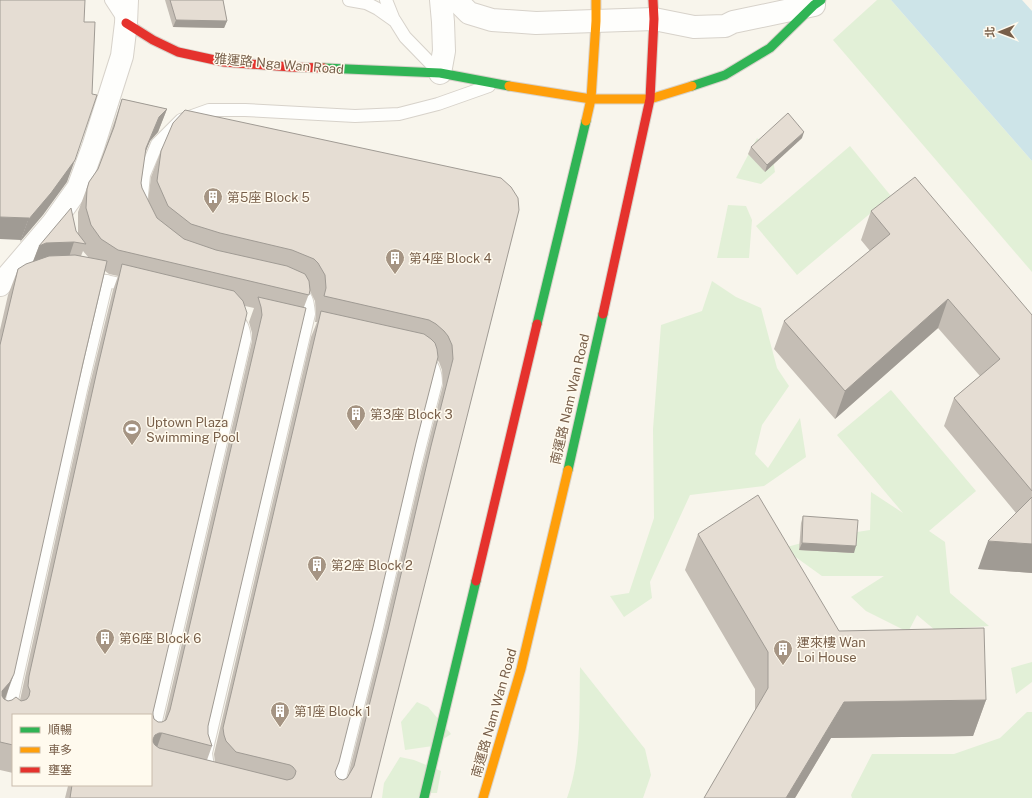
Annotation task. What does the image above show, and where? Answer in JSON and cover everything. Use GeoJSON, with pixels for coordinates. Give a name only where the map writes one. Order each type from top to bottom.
{"type":"FeatureCollection","features":[{"type":"Feature","properties":{"kind":"main road","name":"雅運路 Nga Wan Road"},"geometry":{"type":"LineString","coordinates":[[126,22],[153,40],[178,52],[224,62],[291,68],[440,73],[494,84],[591,99],[650,99],[724,75],[770,48],[818,3]]}},
{"type":"Feature","properties":{"kind":"main road","name":"南運路 Nam Wan Road"},"geometry":{"type":"LineString","coordinates":[[483,798],[521,669],[572,452],[650,99],[654,9]]}},
{"type":"Feature","properties":{"kind":"main road"},"geometry":{"type":"LineString","coordinates":[[424,798],[591,99],[596,10]]}},
{"type":"Feature","properties":{"kind":"street"},"geometry":{"type":"LineString","coordinates":[[10,283],[78,188],[122,56],[127,0]]}},
{"type":"Feature","properties":{"kind":"street"},"geometry":{"type":"LineString","coordinates":[[440,73],[444,51],[441,0]]}},
{"type":"Feature","properties":{"kind":"street"},"geometry":{"type":"LineString","coordinates":[[456,0],[469,13],[492,20],[536,23],[596,10],[654,9],[694,27],[725,26],[734,22],[818,3]]}},
{"type":"Feature","properties":{"kind":"lane"},"geometry":{"type":"LineString","coordinates":[[111,0],[126,22]]}},
{"type":"Feature","properties":{"kind":"lane"},"geometry":{"type":"LineString","coordinates":[[351,0],[366,3],[378,9],[394,21]]}},
{"type":"Feature","properties":{"kind":"lane"},"geometry":{"type":"LineString","coordinates":[[386,0],[394,21],[405,36],[440,73]]}},
{"type":"Feature","properties":{"kind":"lane"},"geometry":{"type":"LineString","coordinates":[[144,215],[140,208],[144,175],[157,144],[181,120],[210,110],[245,110],[355,116],[399,114],[438,104],[494,84]]}},
{"type":"Feature","properties":{"kind":"lane"},"geometry":{"type":"LineString","coordinates":[[70,218],[78,188]]}},
{"type":"Feature","properties":{"kind":"lane"},"geometry":{"type":"LineString","coordinates":[[87,268],[107,281]]}},
{"type":"Feature","properties":{"kind":"lane"},"geometry":{"type":"LineString","coordinates":[[73,274],[145,290]]}},
{"type":"Feature","properties":{"kind":"lane"},"geometry":{"type":"LineString","coordinates":[[12,716],[12,700],[81,390],[107,281]]}},
{"type":"Feature","properties":{"kind":"lane"},"geometry":{"type":"LineString","coordinates":[[0,290],[13,283],[10,283]]}},
{"type":"Feature","properties":{"kind":"lane"},"geometry":{"type":"LineString","coordinates":[[201,779],[223,784],[215,778],[210,770],[206,753],[310,328],[308,302],[302,292],[286,285]]}},
{"type":"Feature","properties":{"kind":"lane"},"geometry":{"type":"LineString","coordinates":[[152,737],[245,339],[241,323],[228,310],[249,314]]}},
{"type":"Feature","properties":{"kind":"lane"},"geometry":{"type":"LineString","coordinates":[[292,324],[310,328]]}},
{"type":"Feature","properties":{"kind":"lane"},"geometry":{"type":"LineString","coordinates":[[333,798],[337,790],[371,654],[436,383],[436,374],[432,365],[426,358],[418,353]]}},
{"type":"Feature","properties":{"kind":"lane"},"geometry":{"type":"LineString","coordinates":[[0,719],[7,712],[12,700]]}},
{"type":"Feature","properties":{"kind":"green space"},"geometry":{"type":"Polygon","coordinates":[[[877,0],[891,0],[1032,161],[1032,272],[833,40],[877,0]]]}},
{"type":"Feature","properties":{"kind":"green space"},"geometry":{"type":"Polygon","coordinates":[[[757,138],[772,153],[775,172],[761,184],[736,178],[757,138]]]}},
{"type":"Feature","properties":{"kind":"green space"},"geometry":{"type":"Polygon","coordinates":[[[850,146],[891,196],[797,275],[756,226],[850,146]]]}},
{"type":"Feature","properties":{"kind":"green space"},"geometry":{"type":"Polygon","coordinates":[[[728,205],[746,206],[752,220],[749,258],[717,258],[728,205]]]}},
{"type":"Feature","properties":{"kind":"green space"},"geometry":{"type":"Polygon","coordinates":[[[712,281],[736,297],[761,308],[777,368],[789,386],[762,425],[755,454],[768,468],[800,418],[806,457],[764,486],[690,495],[650,582],[652,598],[624,617],[610,596],[629,593],[654,518],[653,429],[661,325],[702,311],[712,281]]]}},
{"type":"Feature","properties":{"kind":"green space"},"geometry":{"type":"Polygon","coordinates":[[[891,390],[976,491],[929,531],[945,542],[950,593],[989,626],[935,630],[917,615],[908,632],[866,611],[851,597],[884,576],[822,576],[783,548],[824,537],[870,530],[871,492],[903,513],[837,435],[891,390]]]}},
{"type":"Feature","properties":{"kind":"green space"},"geometry":{"type":"Polygon","coordinates":[[[1032,662],[1032,682],[1016,694],[1011,668],[1032,662]]]}},
{"type":"Feature","properties":{"kind":"green space"},"geometry":{"type":"Polygon","coordinates":[[[580,667],[645,749],[651,775],[643,798],[567,798],[575,766],[579,733],[580,667]]]}},
{"type":"Feature","properties":{"kind":"green space"},"geometry":{"type":"Polygon","coordinates":[[[417,702],[428,707],[451,734],[433,746],[405,750],[401,722],[417,702]]]}},
{"type":"Feature","properties":{"kind":"green space"},"geometry":{"type":"Polygon","coordinates":[[[1027,712],[1032,712],[1032,798],[852,798],[851,795],[872,754],[954,754],[1000,738],[1027,712]]]}},
{"type":"Feature","properties":{"kind":"green space"},"geometry":{"type":"Polygon","coordinates":[[[400,757],[414,760],[441,771],[437,793],[420,793],[418,798],[382,798],[384,783],[400,757]]]}},
{"type":"Feature","properties":{"kind":"water"},"geometry":{"type":"Polygon","coordinates":[[[891,0],[1022,0],[1032,11],[1032,161],[891,0]]]}},
{"type":"Feature","properties":{"kind":"building"},"geometry":{"type":"Polygon","coordinates":[[[0,0],[85,0],[84,22],[95,22],[92,94],[97,95],[75,160],[51,193],[28,220],[29,218],[0,217],[0,0]]]}},
{"type":"Feature","properties":{"kind":"building"},"geometry":{"type":"Polygon","coordinates":[[[170,0],[223,0],[227,21],[176,20],[170,0]]]}},
{"type":"Feature","properties":{"kind":"building"},"geometry":{"type":"Polygon","coordinates":[[[122,99],[167,109],[159,117],[146,148],[141,183],[157,218],[184,239],[216,250],[287,266],[305,274],[309,281],[309,295],[118,250],[101,239],[91,225],[86,208],[87,189],[89,182],[98,169],[114,127],[122,99]]]}},
{"type":"Feature","properties":{"kind":"building"},"geometry":{"type":"Polygon","coordinates":[[[185,110],[501,178],[511,187],[518,198],[519,210],[371,798],[70,798],[72,786],[152,786],[152,714],[12,714],[12,745],[0,742],[0,345],[18,269],[26,264],[49,256],[75,255],[107,261],[14,674],[10,682],[2,691],[2,696],[8,701],[16,697],[21,701],[27,699],[29,696],[29,676],[122,264],[234,291],[243,301],[247,313],[153,712],[154,719],[158,722],[166,720],[170,710],[262,315],[258,297],[306,308],[208,726],[208,734],[212,746],[159,733],[155,735],[153,742],[159,748],[287,780],[293,778],[296,771],[290,765],[236,752],[226,741],[223,728],[321,311],[424,334],[435,343],[438,357],[416,443],[373,627],[339,762],[335,772],[336,776],[343,780],[347,778],[354,766],[453,359],[452,345],[444,331],[429,320],[324,296],[326,288],[325,275],[314,259],[292,250],[220,233],[191,224],[168,206],[157,181],[161,151],[173,123],[185,110]]]}},
{"type":"Feature","properties":{"kind":"building"},"geometry":{"type":"Polygon","coordinates":[[[788,113],[804,132],[767,165],[751,147],[788,113]]]}},
{"type":"Feature","properties":{"kind":"building"},"geometry":{"type":"Polygon","coordinates":[[[915,177],[1032,315],[1032,491],[954,398],[1000,359],[948,299],[845,391],[784,321],[890,234],[871,211],[915,177]]]}},
{"type":"Feature","properties":{"kind":"building"},"geometry":{"type":"Polygon","coordinates":[[[71,208],[76,231],[86,244],[74,242],[46,243],[39,246],[71,208]]]}},
{"type":"Feature","properties":{"kind":"building","name":"運來樓 Wan Loi House"},"geometry":{"type":"Polygon","coordinates":[[[758,495],[839,631],[984,628],[986,700],[844,702],[786,798],[704,798],[768,688],[768,652],[698,534],[758,495]]]}},
{"type":"Feature","properties":{"kind":"building"},"geometry":{"type":"Polygon","coordinates":[[[1032,497],[1032,544],[988,541],[1032,497]]]}},
{"type":"Feature","properties":{"kind":"building"},"geometry":{"type":"Polygon","coordinates":[[[803,516],[858,520],[856,546],[802,543],[803,516]]]}},
{"type":"Feature","properties":{"kind":"traffic: fast"},"geometry":{"type":"LineString","coordinates":[[692,86],[725,75],[770,48],[821,0]]}},
{"type":"Feature","properties":{"kind":"traffic: fast"},"geometry":{"type":"LineString","coordinates":[[324,68],[440,73],[509,86]]}},
{"type":"Feature","properties":{"kind":"traffic: fast"},"geometry":{"type":"LineString","coordinates":[[537,324],[586,121]]}},
{"type":"Feature","properties":{"kind":"traffic: fast"},"geometry":{"type":"LineString","coordinates":[[568,470],[603,314]]}},
{"type":"Feature","properties":{"kind":"traffic: fast"},"geometry":{"type":"LineString","coordinates":[[424,798],[476,581]]}},
{"type":"Feature","properties":{"kind":"traffic: slow"},"geometry":{"type":"LineString","coordinates":[[586,121],[591,99],[596,0]]}},
{"type":"Feature","properties":{"kind":"traffic: slow"},"geometry":{"type":"LineString","coordinates":[[509,86],[591,99],[650,99],[692,86]]}},
{"type":"Feature","properties":{"kind":"traffic: slow"},"geometry":{"type":"LineString","coordinates":[[483,798],[521,669],[568,470]]}},
{"type":"Feature","properties":{"kind":"traffic: jam"},"geometry":{"type":"LineString","coordinates":[[603,314],[650,99],[654,19],[653,0]]}},
{"type":"Feature","properties":{"kind":"traffic: jam"},"geometry":{"type":"LineString","coordinates":[[126,23],[153,40],[178,52],[224,62],[324,68]]}},
{"type":"Feature","properties":{"kind":"traffic: jam"},"geometry":{"type":"LineString","coordinates":[[476,581],[537,324]]}},
{"type":"Feature","properties":{"kind":"place","name":"第5座 Block 5"},"geometry":{"type":"Point","coordinates":[213,214]}},
{"type":"Feature","properties":{"kind":"place","name":"第4座 Block 4"},"geometry":{"type":"Point","coordinates":[395,275]}},
{"type":"Feature","properties":{"kind":"place","name":"第3座 Block 3"},"geometry":{"type":"Point","coordinates":[356,431]}},
{"type":"Feature","properties":{"kind":"place","name":"Uptown Plaza Swimming Pool"},"geometry":{"type":"Point","coordinates":[132,446]}},
{"type":"Feature","properties":{"kind":"place","name":"第2座 Block 2"},"geometry":{"type":"Point","coordinates":[317,582]}},
{"type":"Feature","properties":{"kind":"place","name":"第6座 Block 6"},"geometry":{"type":"Point","coordinates":[105,655]}},
{"type":"Feature","properties":{"kind":"place","name":"運來樓 Wan Loi House"},"geometry":{"type":"Point","coordinates":[783,666]}},
{"type":"Feature","properties":{"kind":"place","name":"第1座 Block 1"},"geometry":{"type":"Point","coordinates":[280,728]}}]}
